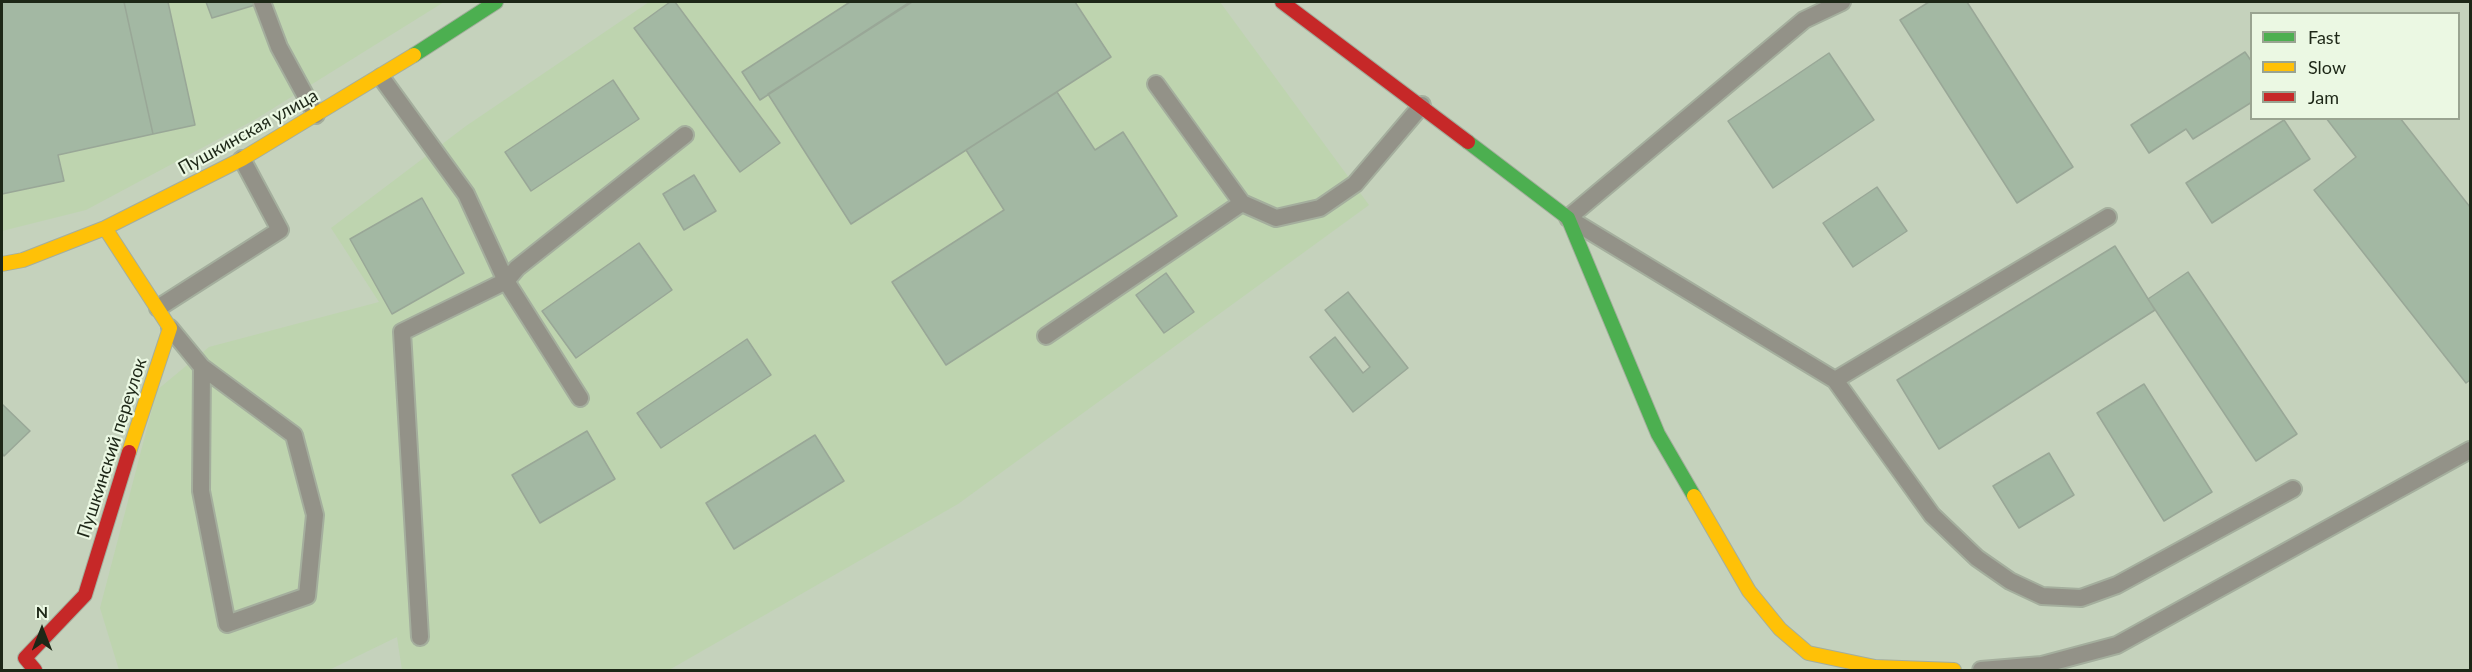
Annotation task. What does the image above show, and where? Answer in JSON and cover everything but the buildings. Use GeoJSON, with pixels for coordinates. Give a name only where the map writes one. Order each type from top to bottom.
{"type":"FeatureCollection","features":[{"type":"Feature","properties":{"kind":"street","name":"Пушкинская улица"},"geometry":{"type":"LineString","coordinates":[[2,264],[23,260],[105,228],[242,159],[381,77],[496,2]]}},
{"type":"Feature","properties":{"kind":"street"},"geometry":{"type":"LineString","coordinates":[[1282,2],[1422,105],[1568,218],[1658,434],[1749,591],[1780,628],[1808,653],[1875,667],[1954,670]]}},
{"type":"Feature","properties":{"kind":"street"},"geometry":{"type":"LineString","coordinates":[[105,228],[170,328]]}},
{"type":"Feature","properties":{"kind":"street","name":"Пушкинский переулок"},"geometry":{"type":"LineString","coordinates":[[35,670],[25,658],[85,595],[148,387],[170,328]]}},
{"type":"Feature","properties":{"kind":"lane"},"geometry":{"type":"LineString","coordinates":[[262,2],[279,46],[316,116]]}},
{"type":"Feature","properties":{"kind":"lane"},"geometry":{"type":"LineString","coordinates":[[1842,2],[1804,20],[1568,218],[1835,381],[1932,515],[1977,558],[2010,581],[2042,596],[2081,598],[2117,585],[2293,489]]}},
{"type":"Feature","properties":{"kind":"lane"},"geometry":{"type":"LineString","coordinates":[[381,77],[466,194],[506,281],[580,398]]}},
{"type":"Feature","properties":{"kind":"lane"},"geometry":{"type":"LineString","coordinates":[[1156,84],[1242,203],[1276,218],[1320,208],[1355,184],[1422,105]]}},
{"type":"Feature","properties":{"kind":"lane"},"geometry":{"type":"LineString","coordinates":[[420,637],[402,332],[506,281],[517,268],[685,135]]}},
{"type":"Feature","properties":{"kind":"lane"},"geometry":{"type":"LineString","coordinates":[[158,308],[280,230],[242,159]]}},
{"type":"Feature","properties":{"kind":"lane"},"geometry":{"type":"LineString","coordinates":[[1046,336],[1242,203]]}},
{"type":"Feature","properties":{"kind":"lane"},"geometry":{"type":"LineString","coordinates":[[1835,381],[2108,217]]}},
{"type":"Feature","properties":{"kind":"lane"},"geometry":{"type":"LineString","coordinates":[[170,328],[202,367],[294,435],[315,515],[307,597],[226,624],[201,491],[202,367]]}},
{"type":"Feature","properties":{"kind":"lane"},"geometry":{"type":"LineString","coordinates":[[1981,670],[2042,665],[2117,645],[2470,450]]}},
{"type":"Feature","properties":{"kind":"shaded area"},"geometry":{"type":"Polygon","coordinates":[[[2,2],[444,2],[256,119],[86,210],[2,231],[2,2]]]}},
{"type":"Feature","properties":{"kind":"shaded area"},"geometry":{"type":"Polygon","coordinates":[[[649,2],[1220,2],[1369,205],[958,504],[669,670],[402,670],[397,637],[329,670],[119,670],[100,608],[157,390],[209,347],[379,302],[331,228],[466,126],[649,2]]]}},
{"type":"Feature","properties":{"kind":"traffic: fast"},"geometry":{"type":"LineString","coordinates":[[414,55],[496,2]]}},
{"type":"Feature","properties":{"kind":"traffic: fast"},"geometry":{"type":"LineString","coordinates":[[1468,142],[1568,218],[1658,434],[1694,496]]}},
{"type":"Feature","properties":{"kind":"traffic: slow"},"geometry":{"type":"LineString","coordinates":[[2,264],[23,260],[105,228],[242,159],[414,55]]}},
{"type":"Feature","properties":{"kind":"traffic: slow"},"geometry":{"type":"LineString","coordinates":[[105,228],[170,328],[129,452]]}},
{"type":"Feature","properties":{"kind":"traffic: slow"},"geometry":{"type":"LineString","coordinates":[[1694,496],[1749,591],[1780,629],[1808,653],[1875,667],[1954,670]]}},
{"type":"Feature","properties":{"kind":"traffic: jam"},"geometry":{"type":"LineString","coordinates":[[1282,2],[1468,142]]}},
{"type":"Feature","properties":{"kind":"traffic: jam"},"geometry":{"type":"LineString","coordinates":[[35,670],[25,658],[85,595],[129,452]]}}]}
